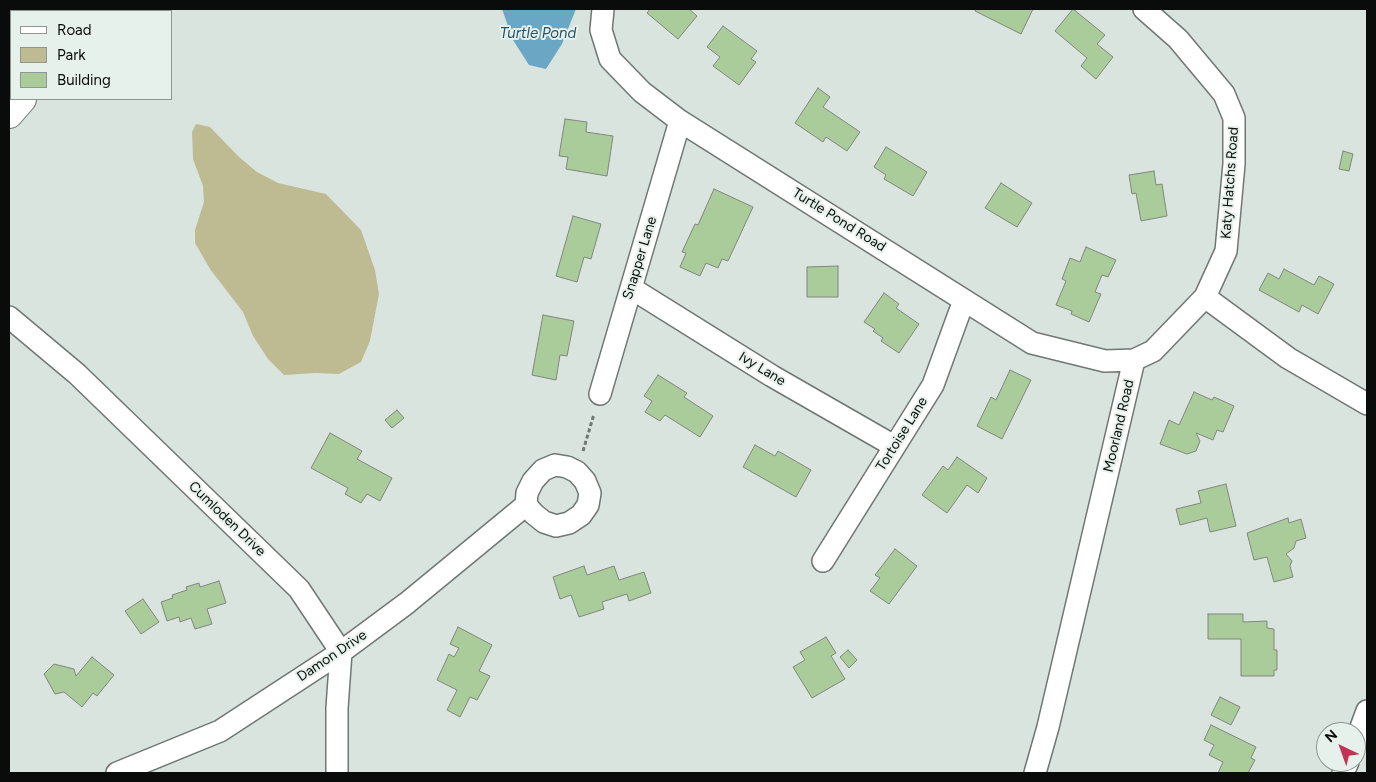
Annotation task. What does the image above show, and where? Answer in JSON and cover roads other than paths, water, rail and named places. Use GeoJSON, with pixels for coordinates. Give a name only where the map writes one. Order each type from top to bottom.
{"type":"FeatureCollection","features":[{"type":"Feature","properties":{"kind":"highway"},"geometry":{"type":"LineString","coordinates":[[9,114],[21,100]]}},
{"type":"Feature","properties":{"kind":"street","name":"Turtle Pond Road"},"geometry":{"type":"LineString","coordinates":[[603,9],[600,30],[610,59],[642,92],[680,121],[1032,343],[1106,361],[1134,360]]}},
{"type":"Feature","properties":{"kind":"street","name":"Katy Hatchs Road"},"geometry":{"type":"LineString","coordinates":[[1144,9],[1178,39],[1224,94],[1234,118],[1234,164],[1226,251],[1204,298]]}},
{"type":"Feature","properties":{"kind":"street","name":"Snapper Lane"},"geometry":{"type":"LineString","coordinates":[[600,394],[680,121]]}},
{"type":"Feature","properties":{"kind":"street","name":"Ivy Lane"},"geometry":{"type":"LineString","coordinates":[[631,288],[772,376],[894,446]]}},
{"type":"Feature","properties":{"kind":"street"},"geometry":{"type":"LineString","coordinates":[[1134,360],[1154,351],[1204,298],[1288,358],[1367,404]]}},
{"type":"Feature","properties":{"kind":"street","name":"Tortoise Lane"},"geometry":{"type":"LineString","coordinates":[[824,561],[933,385],[964,300]]}},
{"type":"Feature","properties":{"kind":"street","name":"Cumloden Drive"},"geometry":{"type":"LineString","coordinates":[[9,317],[77,374],[299,589],[341,652]]}},
{"type":"Feature","properties":{"kind":"street","name":"Moorland Road"},"geometry":{"type":"LineString","coordinates":[[1035,773],[1134,360]]}},
{"type":"Feature","properties":{"kind":"street"},"geometry":{"type":"LineString","coordinates":[[555,465],[567,467],[577,472],[585,481],[590,494],[588,505],[581,515],[569,523],[556,526],[544,522],[526,505],[527,492],[533,481],[544,470],[555,465]]}},
{"type":"Feature","properties":{"kind":"street","name":"Damon Drive"},"geometry":{"type":"LineString","coordinates":[[117,773],[220,730],[341,652],[407,603],[526,505]]}},
{"type":"Feature","properties":{"kind":"street"},"geometry":{"type":"LineString","coordinates":[[337,773],[337,708],[341,652]]}},
{"type":"Feature","properties":{"kind":"water","name":"Turtle Pond"},"geometry":{"type":"Polygon","coordinates":[[[502,9],[576,9],[562,44],[546,69],[529,65],[513,40],[502,9]]]}}]}
